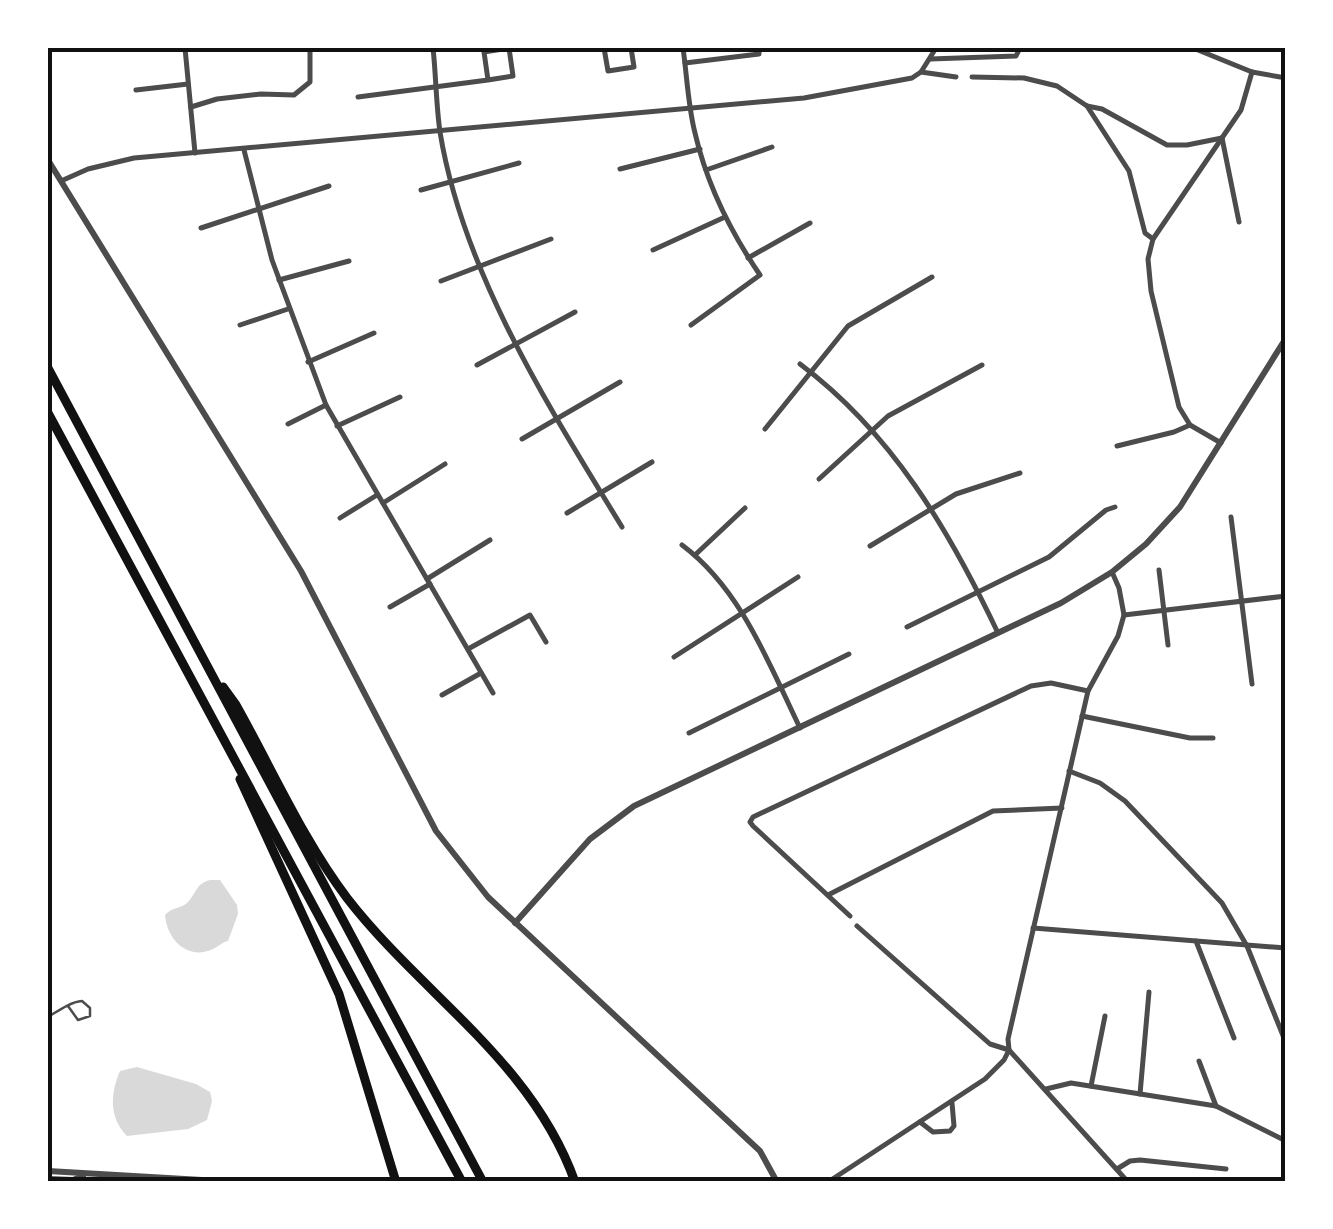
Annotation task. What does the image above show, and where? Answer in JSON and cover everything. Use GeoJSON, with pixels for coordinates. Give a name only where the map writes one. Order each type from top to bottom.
{"type":"FeatureCollection","features":[{"type":"Feature","properties":{"kind":"highway"},"geometry":{"type":"LineString","coordinates":[[48,368],[482,1182]]}},
{"type":"Feature","properties":{"kind":"highway"},"geometry":{"type":"LineString","coordinates":[[48,413],[462,1182]]}},
{"type":"Feature","properties":{"kind":"highway"},"geometry":{"type":"LineString","coordinates":[[204,663],[236,706],[346,897],[511,1070],[550,1126],[575,1182]]}},
{"type":"Feature","properties":{"kind":"highway"},"geometry":{"type":"LineString","coordinates":[[226,744],[248,800],[339,994],[396,1182]]}},
{"type":"Feature","properties":{"kind":"street"},"geometry":{"type":"LineString","coordinates":[[185,48],[195,153]]}},
{"type":"Feature","properties":{"kind":"street"},"geometry":{"type":"LineString","coordinates":[[191,107],[217,99],[304,90],[310,82],[310,48]]}},
{"type":"Feature","properties":{"kind":"street"},"geometry":{"type":"LineString","coordinates":[[432,48],[440,131],[479,266],[515,344],[622,527]]}},
{"type":"Feature","properties":{"kind":"street"},"geometry":{"type":"LineString","coordinates":[[358,97],[488,80],[513,76],[509,48],[484,52],[488,80]]}},
{"type":"Feature","properties":{"kind":"street"},"geometry":{"type":"LineString","coordinates":[[604,48],[608,71],[634,67],[631,48]]}},
{"type":"Feature","properties":{"kind":"street"},"geometry":{"type":"LineString","coordinates":[[683,48],[691,109],[706,170],[724,217],[760,274],[691,326]]}},
{"type":"Feature","properties":{"kind":"street"},"geometry":{"type":"LineString","coordinates":[[734,48],[735,57]]}},
{"type":"Feature","properties":{"kind":"street"},"geometry":{"type":"LineString","coordinates":[[685,63],[759,54],[759,48]]}},
{"type":"Feature","properties":{"kind":"street"},"geometry":{"type":"LineString","coordinates":[[61,181],[123,160],[804,98],[900,82],[921,72],[936,48]]}},
{"type":"Feature","properties":{"kind":"street"},"geometry":{"type":"LineString","coordinates":[[930,60],[1016,56],[1020,48]]}},
{"type":"Feature","properties":{"kind":"street"},"geometry":{"type":"LineString","coordinates":[[1193,48],[1252,72],[1286,78]]}},
{"type":"Feature","properties":{"kind":"street"},"geometry":{"type":"LineString","coordinates":[[921,72],[956,77]]}},
{"type":"Feature","properties":{"kind":"street"},"geometry":{"type":"LineString","coordinates":[[1221,443],[1190,424],[1179,408],[1148,272],[1152,238],[1241,110],[1252,72]]}},
{"type":"Feature","properties":{"kind":"street"},"geometry":{"type":"LineString","coordinates":[[972,77],[1041,82],[1073,94],[1087,106],[1129,170],[1144,233],[1152,238]]}},
{"type":"Feature","properties":{"kind":"street"},"geometry":{"type":"LineString","coordinates":[[136,90],[188,84]]}},
{"type":"Feature","properties":{"kind":"street"},"geometry":{"type":"LineString","coordinates":[[1087,106],[1102,108],[1167,145],[1222,138]]}},
{"type":"Feature","properties":{"kind":"street"},"geometry":{"type":"LineString","coordinates":[[1222,138],[1239,222]]}},
{"type":"Feature","properties":{"kind":"street"},"geometry":{"type":"LineString","coordinates":[[706,170],[772,148]]}},
{"type":"Feature","properties":{"kind":"street"},"geometry":{"type":"LineString","coordinates":[[620,169],[700,149]]}},
{"type":"Feature","properties":{"kind":"street"},"geometry":{"type":"LineString","coordinates":[[244,150],[288,310],[326,405],[493,693]]}},
{"type":"Feature","properties":{"kind":"street"},"geometry":{"type":"LineString","coordinates":[[48,160],[294,559],[433,828],[464,870],[515,924],[751,1141],[766,1158],[777,1182]]}},
{"type":"Feature","properties":{"kind":"street"},"geometry":{"type":"LineString","coordinates":[[421,190],[519,163]]}},
{"type":"Feature","properties":{"kind":"street"},"geometry":{"type":"LineString","coordinates":[[201,228],[330,186]]}},
{"type":"Feature","properties":{"kind":"street"},"geometry":{"type":"LineString","coordinates":[[653,250],[724,217]]}},
{"type":"Feature","properties":{"kind":"street"},"geometry":{"type":"LineString","coordinates":[[748,258],[810,223]]}},
{"type":"Feature","properties":{"kind":"street"},"geometry":{"type":"LineString","coordinates":[[441,280],[551,239]]}},
{"type":"Feature","properties":{"kind":"street"},"geometry":{"type":"LineString","coordinates":[[279,280],[349,261]]}},
{"type":"Feature","properties":{"kind":"street"},"geometry":{"type":"LineString","coordinates":[[765,429],[848,326],[932,277]]}},
{"type":"Feature","properties":{"kind":"street"},"geometry":{"type":"LineString","coordinates":[[240,325],[288,310]]}},
{"type":"Feature","properties":{"kind":"street"},"geometry":{"type":"LineString","coordinates":[[477,365],[576,312]]}},
{"type":"Feature","properties":{"kind":"street"},"geometry":{"type":"LineString","coordinates":[[308,362],[374,333]]}},
{"type":"Feature","properties":{"kind":"street"},"geometry":{"type":"LineString","coordinates":[[515,924],[590,839],[618,816],[1060,604],[1112,572],[1173,516],[1282,352],[1286,338]]}},
{"type":"Feature","properties":{"kind":"street"},"geometry":{"type":"LineString","coordinates":[[800,364],[873,429],[932,508],[998,633]]}},
{"type":"Feature","properties":{"kind":"street"},"geometry":{"type":"LineString","coordinates":[[819,479],[888,416],[982,364]]}},
{"type":"Feature","properties":{"kind":"street"},"geometry":{"type":"LineString","coordinates":[[522,439],[620,382]]}},
{"type":"Feature","properties":{"kind":"street"},"geometry":{"type":"LineString","coordinates":[[337,426],[400,398]]}},
{"type":"Feature","properties":{"kind":"street"},"geometry":{"type":"LineString","coordinates":[[288,424],[326,405]]}},
{"type":"Feature","properties":{"kind":"street"},"geometry":{"type":"LineString","coordinates":[[1118,446],[1190,424]]}},
{"type":"Feature","properties":{"kind":"street"},"geometry":{"type":"LineString","coordinates":[[567,513],[652,462]]}},
{"type":"Feature","properties":{"kind":"street"},"geometry":{"type":"LineString","coordinates":[[383,502],[445,464]]}},
{"type":"Feature","properties":{"kind":"street"},"geometry":{"type":"LineString","coordinates":[[870,546],[956,494],[1020,473]]}},
{"type":"Feature","properties":{"kind":"street"},"geometry":{"type":"LineString","coordinates":[[340,518],[377,495]]}},
{"type":"Feature","properties":{"kind":"street"},"geometry":{"type":"LineString","coordinates":[[695,555],[746,508]]}},
{"type":"Feature","properties":{"kind":"street"},"geometry":{"type":"LineString","coordinates":[[907,626],[1049,557],[1106,510],[1115,508]]}},
{"type":"Feature","properties":{"kind":"street"},"geometry":{"type":"LineString","coordinates":[[1231,518],[1252,684]]}},
{"type":"Feature","properties":{"kind":"street"},"geometry":{"type":"LineString","coordinates":[[390,607],[490,540]]}},
{"type":"Feature","properties":{"kind":"street"},"geometry":{"type":"LineString","coordinates":[[682,546],[695,555],[741,612],[800,728]]}},
{"type":"Feature","properties":{"kind":"street"},"geometry":{"type":"LineString","coordinates":[[1159,570],[1168,645]]}},
{"type":"Feature","properties":{"kind":"street"},"geometry":{"type":"LineString","coordinates":[[828,1182],[994,1072],[1009,1050],[1009,1030],[1088,691],[1118,636],[1124,615],[1120,588],[1112,572]]}},
{"type":"Feature","properties":{"kind":"street"},"geometry":{"type":"LineString","coordinates":[[674,657],[798,577]]}},
{"type":"Feature","properties":{"kind":"street"},"geometry":{"type":"LineString","coordinates":[[1124,615],[1286,596]]}},
{"type":"Feature","properties":{"kind":"street"},"geometry":{"type":"LineString","coordinates":[[468,649],[530,615],[546,642]]}},
{"type":"Feature","properties":{"kind":"street"},"geometry":{"type":"LineString","coordinates":[[688,733],[850,654]]}},
{"type":"Feature","properties":{"kind":"street"},"geometry":{"type":"LineString","coordinates":[[442,695],[481,672]]}},
{"type":"Feature","properties":{"kind":"street"},"geometry":{"type":"LineString","coordinates":[[850,916],[753,826],[753,817],[1031,686],[1050,683],[1088,691]]}},
{"type":"Feature","properties":{"kind":"street"},"geometry":{"type":"LineString","coordinates":[[1082,716],[1190,738],[1213,738]]}},
{"type":"Feature","properties":{"kind":"street"},"geometry":{"type":"LineString","coordinates":[[1070,771],[1100,782],[1124,801],[1222,904],[1247,946],[1286,1043]]}},
{"type":"Feature","properties":{"kind":"street"},"geometry":{"type":"LineString","coordinates":[[828,895],[993,811],[1062,808]]}},
{"type":"Feature","properties":{"kind":"street"},"geometry":{"type":"LineString","coordinates":[[857,926],[990,1044],[1009,1050],[1128,1182]]}},
{"type":"Feature","properties":{"kind":"street"},"geometry":{"type":"LineString","coordinates":[[1033,928],[1286,948]]}},
{"type":"Feature","properties":{"kind":"street"},"geometry":{"type":"LineString","coordinates":[[1196,942],[1234,1038]]}},
{"type":"Feature","properties":{"kind":"street"},"geometry":{"type":"LineString","coordinates":[[1140,1094],[1149,992]]}},
{"type":"Feature","properties":{"kind":"street"},"geometry":{"type":"LineString","coordinates":[[1090,1086],[1105,1016]]}},
{"type":"Feature","properties":{"kind":"street"},"geometry":{"type":"LineString","coordinates":[[1199,1061],[1216,1106]]}},
{"type":"Feature","properties":{"kind":"street"},"geometry":{"type":"LineString","coordinates":[[1046,1089],[1071,1083],[1216,1106],[1286,1142]]}},
{"type":"Feature","properties":{"kind":"street"},"geometry":{"type":"LineString","coordinates":[[920,1122],[933,1132],[950,1131],[954,1126],[952,1102]]}},
{"type":"Feature","properties":{"kind":"street"},"geometry":{"type":"LineString","coordinates":[[1118,1170],[1130,1161],[1140,1160],[1226,1169]]}},
{"type":"Feature","properties":{"kind":"street"},"geometry":{"type":"LineString","coordinates":[[48,1170],[236,1182]]}},
{"type":"Feature","properties":{"kind":"street"},"geometry":{"type":"LineString","coordinates":[[48,1179],[73,1180],[88,1173]]}},
{"type":"Feature","properties":{"kind":"lane"},"geometry":{"type":"LineString","coordinates":[[48,1017],[68,1006],[82,1001],[90,1014],[78,1020],[68,1006]]}},
{"type":"Feature","properties":{"kind":"shaded area"},"geometry":{"type":"Polygon","coordinates":[[[220,880],[237,905],[238,914],[228,941],[204,952],[187,950],[174,939],[165,915],[187,903],[199,886],[220,880]]]}},
{"type":"Feature","properties":{"kind":"shaded area"},"geometry":{"type":"Polygon","coordinates":[[[137,1067],[196,1084],[210,1092],[207,1120],[188,1129],[127,1136],[114,1114],[114,1088],[120,1071],[137,1067]]]}}]}
